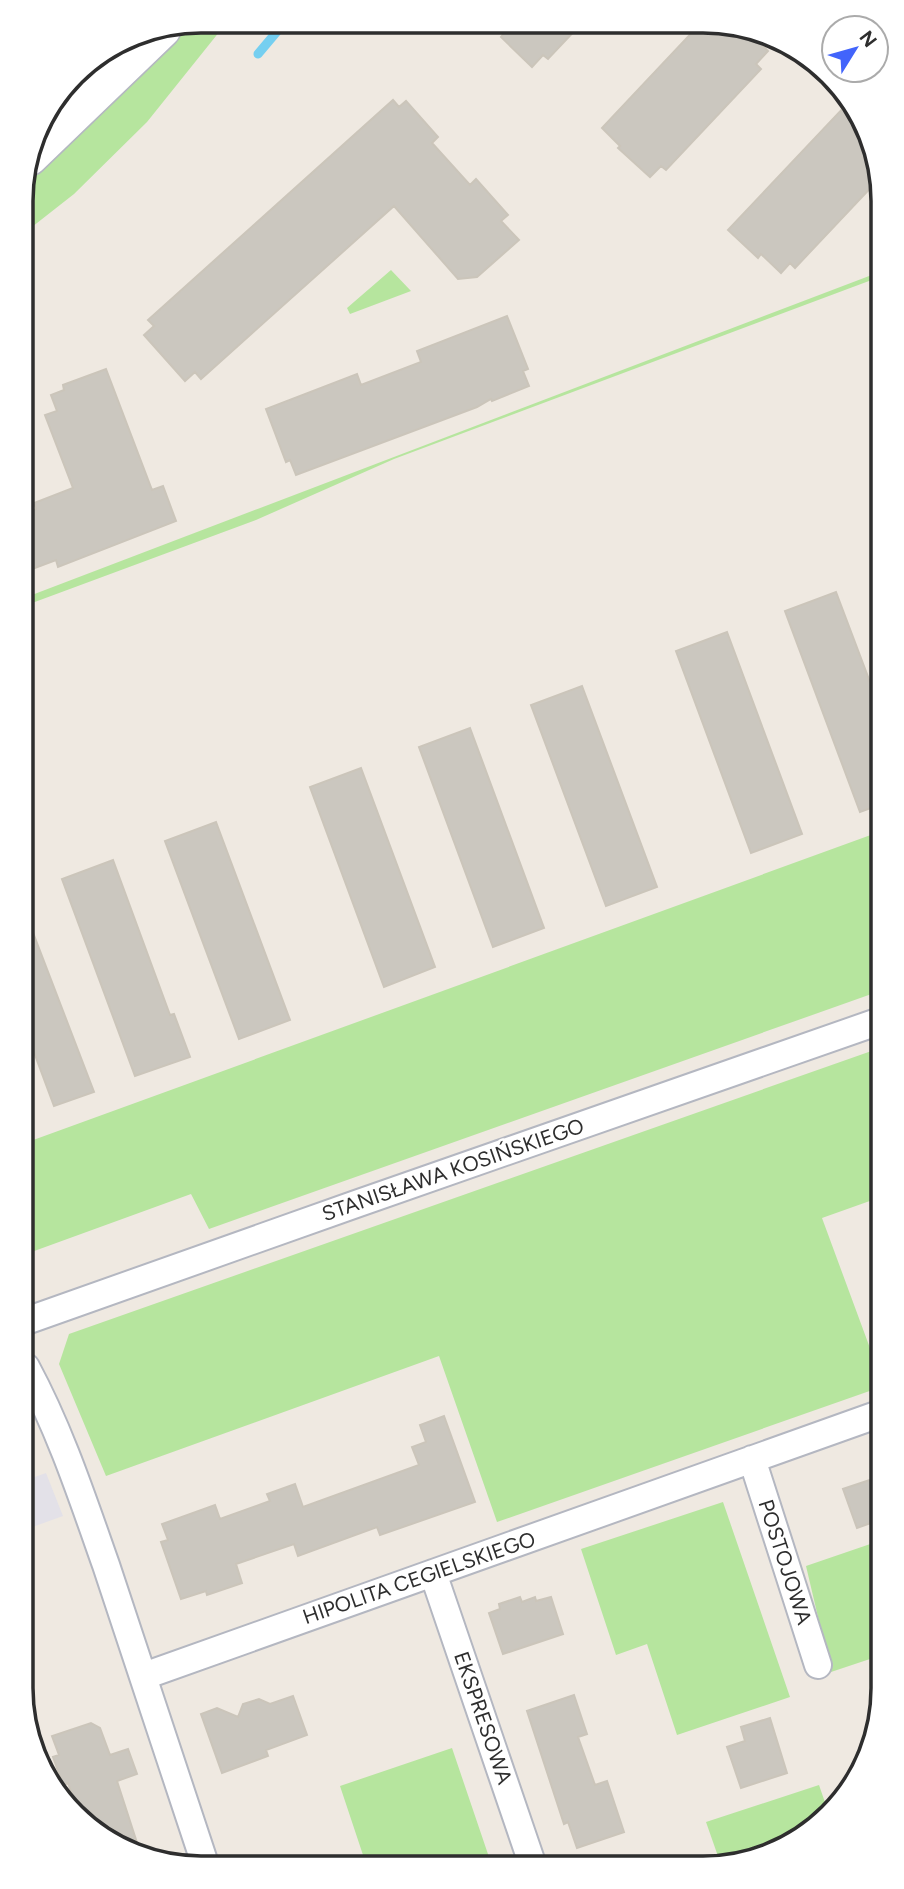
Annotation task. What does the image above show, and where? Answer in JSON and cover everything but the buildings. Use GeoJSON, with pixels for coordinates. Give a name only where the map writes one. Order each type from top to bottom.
{"type":"FeatureCollection","features":[{"type":"Feature","properties":{"kind":"main road"},"geometry":{"type":"LineString","coordinates":[[44,142],[149,41]]}},
{"type":"Feature","properties":{"kind":"street","name":"STANISŁAWA KOSIŃSKIEGO"},"geometry":{"type":"LineString","coordinates":[[33,1318],[870,1024]]}},
{"type":"Feature","properties":{"kind":"street"},"geometry":{"type":"LineString","coordinates":[[33,1380],[66,1451],[144,1676],[202,1856]]}},
{"type":"Feature","properties":{"kind":"street","name":"HIPOLITA CEGIELSKIEGO"},"geometry":{"type":"LineString","coordinates":[[144,1676],[870,1417]]}},
{"type":"Feature","properties":{"kind":"street","name":"POSTOJOWA"},"geometry":{"type":"LineString","coordinates":[[752,1460],[818,1665]]}},
{"type":"Feature","properties":{"kind":"street","name":"EKSPRESOWA"},"geometry":{"type":"LineString","coordinates":[[433,1573],[530,1856]]}},
{"type":"Feature","properties":{"kind":"shaded area"},"geometry":{"type":"Polygon","coordinates":[[[46,1473],[63,1516],[33,1527],[33,1478],[46,1473]]]}},
{"type":"Feature","properties":{"kind":"green space"},"geometry":{"type":"Polygon","coordinates":[[[218,33],[147,122],[74,194],[34,225],[36,173],[132,85],[181,35],[218,33]]]}},
{"type":"Feature","properties":{"kind":"green space"},"geometry":{"type":"Polygon","coordinates":[[[391,270],[411,291],[350,314],[347,308],[391,270]]]}},
{"type":"Feature","properties":{"kind":"green space"},"geometry":{"type":"Polygon","coordinates":[[[871,275],[871,280],[394,459],[256,520],[34,602],[34,594],[871,275]]]}},
{"type":"Feature","properties":{"kind":"green space"},"geometry":{"type":"Polygon","coordinates":[[[871,835],[870,994],[209,1229],[191,1194],[33,1251],[33,1140],[871,835]]]}},
{"type":"Feature","properties":{"kind":"green space"},"geometry":{"type":"Polygon","coordinates":[[[870,1051],[870,1201],[822,1218],[870,1349],[870,1391],[497,1522],[439,1356],[106,1476],[59,1364],[69,1334],[870,1051]]]}},
{"type":"Feature","properties":{"kind":"green space"},"geometry":{"type":"Polygon","coordinates":[[[723,1502],[790,1697],[677,1735],[647,1644],[616,1655],[581,1549],[723,1502]]]}},
{"type":"Feature","properties":{"kind":"green space"},"geometry":{"type":"Polygon","coordinates":[[[870,1544],[870,1659],[831,1672],[806,1566],[870,1544]]]}},
{"type":"Feature","properties":{"kind":"green space"},"geometry":{"type":"Polygon","coordinates":[[[452,1748],[489,1856],[363,1856],[340,1786],[452,1748]]]}},
{"type":"Feature","properties":{"kind":"green space"},"geometry":{"type":"Polygon","coordinates":[[[819,1785],[825,1803],[796,1828],[757,1847],[736,1853],[717,1855],[706,1822],[819,1785]]]}},
{"type":"Feature","properties":{"kind":"waterway"},"geometry":{"type":"LineString","coordinates":[[258,54],[276,33]]}}]}
